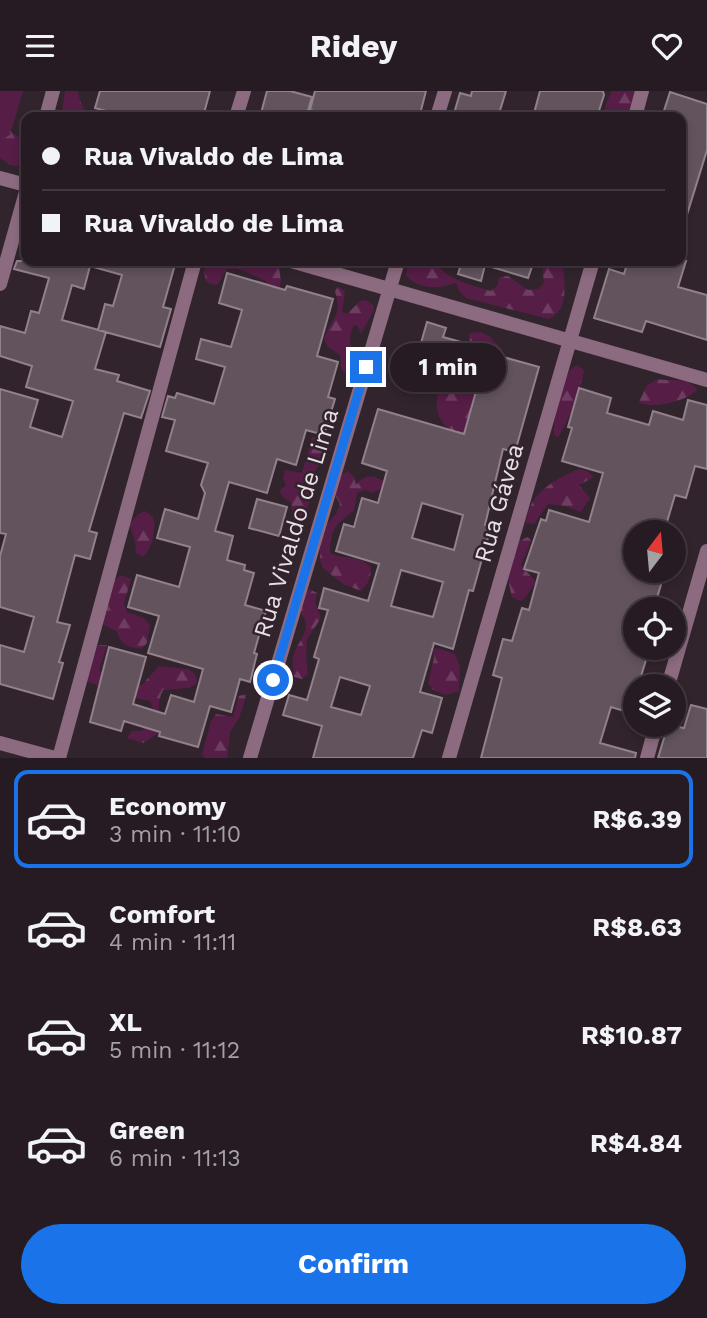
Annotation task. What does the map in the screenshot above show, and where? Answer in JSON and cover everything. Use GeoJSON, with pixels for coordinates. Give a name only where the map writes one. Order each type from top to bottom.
{"type":"FeatureCollection","features":[{"type":"Feature","properties":{"kind":"street"},"geometry":{"type":"LineString","coordinates":[[47,112],[53,91]]}},
{"type":"Feature","properties":{"kind":"street"},"geometry":{"type":"LineString","coordinates":[[238,112],[244,91]]}},
{"type":"Feature","properties":{"kind":"street"},"geometry":{"type":"LineString","coordinates":[[438,112],[444,91]]}},
{"type":"Feature","properties":{"kind":"street"},"geometry":{"type":"LineString","coordinates":[[636,112],[642,91]]}},
{"type":"Feature","properties":{"kind":"street"},"geometry":{"type":"LineString","coordinates":[[0,178],[21,184]]}},
{"type":"Feature","properties":{"kind":"street"},"geometry":{"type":"LineString","coordinates":[[0,284],[21,210]]}},
{"type":"Feature","properties":{"kind":"street"},"geometry":{"type":"LineString","coordinates":[[0,743],[57,758],[194,266]]}},
{"type":"Feature","properties":{"kind":"street"},"geometry":{"type":"LineString","coordinates":[[308,266],[707,380]]}},
{"type":"Feature","properties":{"kind":"street","name":"Rua Vivaldo de Lima"},"geometry":{"type":"LineString","coordinates":[[250,758],[397,266]]}},
{"type":"Feature","properties":{"kind":"street","name":"Rua Gávea"},"geometry":{"type":"LineString","coordinates":[[449,758],[592,266]]}},
{"type":"Feature","properties":{"kind":"street"},"geometry":{"type":"LineString","coordinates":[[671,674],[707,551]]}},
{"type":"Feature","properties":{"kind":"street"},"geometry":{"type":"LineString","coordinates":[[646,758],[652,737]]}},
{"type":"Feature","properties":{"kind":"green space"},"geometry":{"type":"Polygon","coordinates":[[[0,91],[23,91],[8,142],[0,139],[0,91]]]}},
{"type":"Feature","properties":{"kind":"green space"},"geometry":{"type":"Polygon","coordinates":[[[65,91],[78,91],[87,112],[62,112],[65,91]]]}},
{"type":"Feature","properties":{"kind":"green space"},"geometry":{"type":"Polygon","coordinates":[[[612,91],[637,91],[630,112],[604,112],[612,91]]]}},
{"type":"Feature","properties":{"kind":"green space"},"geometry":{"type":"Polygon","coordinates":[[[9,131],[21,141],[21,158],[17,167],[0,158],[0,138],[11,134],[9,131]]]}},
{"type":"Feature","properties":{"kind":"green space"},"geometry":{"type":"Polygon","coordinates":[[[206,266],[279,266],[281,281],[277,296],[266,294],[266,281],[240,269],[227,269],[218,284],[214,285],[206,281],[206,266]]]}},
{"type":"Feature","properties":{"kind":"green space"},"geometry":{"type":"Polygon","coordinates":[[[407,266],[438,266],[451,276],[491,291],[498,285],[499,277],[508,276],[528,290],[538,289],[544,283],[542,266],[563,266],[565,287],[560,309],[549,319],[466,298],[456,283],[430,287],[417,284],[406,276],[407,266]]]}},
{"type":"Feature","properties":{"kind":"green space"},"geometry":{"type":"Polygon","coordinates":[[[338,287],[345,291],[342,312],[347,314],[360,301],[366,300],[373,305],[374,310],[361,334],[358,326],[354,325],[352,329],[350,342],[355,359],[352,373],[342,371],[340,355],[328,347],[324,339],[337,312],[335,291],[338,287]]]}},
{"type":"Feature","properties":{"kind":"green space"},"geometry":{"type":"Polygon","coordinates":[[[480,332],[489,336],[502,349],[496,355],[480,405],[463,437],[449,429],[440,419],[437,399],[439,390],[461,377],[469,368],[472,355],[470,333],[480,332]]]}},
{"type":"Feature","properties":{"kind":"green space"},"geometry":{"type":"Polygon","coordinates":[[[577,365],[584,370],[583,376],[558,437],[554,435],[559,397],[566,377],[577,365]]]}},
{"type":"Feature","properties":{"kind":"green space"},"geometry":{"type":"Polygon","coordinates":[[[658,379],[688,382],[697,389],[686,397],[669,403],[652,405],[639,402],[647,385],[658,379]]]}},
{"type":"Feature","properties":{"kind":"green space"},"geometry":{"type":"Polygon","coordinates":[[[312,437],[316,437],[321,443],[323,458],[312,476],[309,504],[302,520],[293,519],[291,502],[279,491],[286,486],[283,478],[285,470],[302,473],[312,437]]]}},
{"type":"Feature","properties":{"kind":"green space"},"geometry":{"type":"Polygon","coordinates":[[[579,469],[594,477],[579,485],[590,498],[581,512],[548,504],[534,524],[526,523],[537,496],[552,483],[579,469]]]}},
{"type":"Feature","properties":{"kind":"green space"},"geometry":{"type":"Polygon","coordinates":[[[348,471],[354,477],[356,485],[368,477],[383,481],[381,489],[372,493],[365,490],[357,493],[354,510],[339,523],[331,537],[330,553],[362,561],[371,567],[369,581],[361,591],[343,584],[323,568],[320,560],[324,527],[336,514],[340,504],[332,490],[339,476],[348,471]]]}},
{"type":"Feature","properties":{"kind":"green space"},"geometry":{"type":"Polygon","coordinates":[[[145,511],[153,517],[154,532],[143,557],[136,553],[135,540],[129,525],[137,515],[145,511]]]}},
{"type":"Feature","properties":{"kind":"green space"},"geometry":{"type":"Polygon","coordinates":[[[528,537],[531,541],[521,565],[536,582],[520,601],[512,597],[506,571],[518,541],[528,537]]]}},
{"type":"Feature","properties":{"kind":"green space"},"geometry":{"type":"Polygon","coordinates":[[[120,575],[131,579],[124,603],[127,612],[144,618],[150,625],[147,643],[141,649],[123,643],[117,632],[103,624],[99,617],[108,587],[120,575]]]}},
{"type":"Feature","properties":{"kind":"green space"},"geometry":{"type":"Polygon","coordinates":[[[306,590],[317,593],[315,602],[321,618],[307,639],[308,674],[302,679],[294,677],[293,661],[305,630],[306,624],[300,612],[306,590]]]}},
{"type":"Feature","properties":{"kind":"green space"},"geometry":{"type":"Polygon","coordinates":[[[99,645],[107,645],[99,670],[119,682],[142,685],[159,666],[188,669],[195,674],[197,683],[189,688],[163,690],[157,734],[143,743],[127,738],[132,731],[141,731],[147,725],[153,709],[150,701],[125,696],[86,681],[92,650],[99,645]]]}},
{"type":"Feature","properties":{"kind":"green space"},"geometry":{"type":"Polygon","coordinates":[[[437,648],[455,654],[460,667],[459,691],[445,695],[433,690],[428,683],[434,658],[433,650],[437,648]]]}},
{"type":"Feature","properties":{"kind":"green space"},"geometry":{"type":"Polygon","coordinates":[[[247,694],[239,718],[230,732],[227,758],[205,758],[202,754],[211,721],[216,714],[233,717],[239,696],[247,694]]]}},
{"type":"Feature","properties":{"kind":"building"},"geometry":{"type":"Polygon","coordinates":[[[100,91],[210,91],[204,112],[110,112],[95,108],[100,91]]]}},
{"type":"Feature","properties":{"kind":"building"},"geometry":{"type":"Polygon","coordinates":[[[267,91],[290,91],[312,97],[308,112],[261,112],[267,91]]]}},
{"type":"Feature","properties":{"kind":"building"},"geometry":{"type":"Polygon","coordinates":[[[315,91],[426,91],[421,112],[310,110],[315,91]]]}},
{"type":"Feature","properties":{"kind":"building"},"geometry":{"type":"Polygon","coordinates":[[[472,91],[506,91],[500,112],[454,112],[460,93],[471,96],[472,91]]]}},
{"type":"Feature","properties":{"kind":"building"},"geometry":{"type":"Polygon","coordinates":[[[540,91],[603,91],[599,112],[534,112],[540,91]]]}},
{"type":"Feature","properties":{"kind":"building"},"geometry":{"type":"Polygon","coordinates":[[[670,92],[707,104],[707,150],[686,218],[686,112],[664,112],[670,92]]]}},
{"type":"Feature","properties":{"kind":"building"},"geometry":{"type":"Polygon","coordinates":[[[17,261],[21,261],[21,266],[90,266],[175,266],[163,307],[171,309],[160,347],[106,332],[95,369],[119,375],[117,381],[150,391],[141,418],[124,413],[89,531],[97,533],[90,559],[75,555],[57,622],[70,625],[59,662],[63,663],[53,699],[0,684],[0,645],[24,652],[34,617],[0,607],[0,556],[6,534],[0,533],[0,389],[38,400],[30,427],[62,437],[73,401],[26,387],[32,366],[0,356],[0,326],[25,333],[31,311],[39,313],[49,278],[14,269],[17,261]],[[90,266],[84,289],[72,285],[62,320],[98,330],[105,304],[113,306],[122,275],[90,266]]]}},
{"type":"Feature","properties":{"kind":"building"},"geometry":{"type":"Polygon","coordinates":[[[460,266],[485,266],[481,281],[458,274],[460,266]]]}},
{"type":"Feature","properties":{"kind":"building"},"geometry":{"type":"Polygon","coordinates":[[[488,266],[532,266],[528,278],[488,266]]]}},
{"type":"Feature","properties":{"kind":"building"},"geometry":{"type":"Polygon","coordinates":[[[626,266],[684,266],[678,287],[707,295],[707,340],[646,321],[642,332],[594,318],[609,269],[624,274],[626,266]]]}},
{"type":"Feature","properties":{"kind":"building"},"geometry":{"type":"Polygon","coordinates":[[[227,273],[285,290],[287,286],[333,299],[317,356],[338,362],[328,397],[335,399],[324,435],[306,430],[296,465],[277,459],[267,493],[229,482],[215,531],[233,536],[227,560],[245,565],[244,570],[254,573],[245,605],[266,611],[254,653],[257,654],[250,682],[240,679],[231,712],[210,706],[198,747],[159,736],[160,732],[124,721],[121,731],[90,722],[109,647],[146,657],[133,704],[165,714],[171,695],[194,702],[203,669],[148,653],[159,616],[128,607],[137,575],[179,587],[190,547],[157,538],[165,509],[198,519],[205,493],[201,485],[208,463],[166,451],[175,420],[162,417],[168,396],[175,398],[177,393],[214,404],[225,367],[196,359],[201,339],[231,347],[242,310],[219,303],[227,273]]]}},
{"type":"Feature","properties":{"kind":"building"},"geometry":{"type":"Polygon","coordinates":[[[427,322],[446,328],[443,337],[472,345],[471,348],[539,367],[515,452],[503,449],[485,525],[491,527],[473,591],[469,590],[453,649],[434,643],[420,692],[442,698],[432,733],[422,730],[413,758],[313,758],[322,726],[283,715],[289,695],[307,700],[319,659],[314,657],[328,610],[319,608],[324,588],[368,601],[379,564],[336,551],[344,524],[354,527],[362,498],[378,503],[387,471],[362,463],[378,409],[464,434],[477,388],[431,375],[436,355],[419,350],[427,322]],[[422,503],[412,538],[454,550],[463,515],[422,503]],[[401,570],[391,606],[433,617],[443,582],[401,570]],[[340,677],[331,707],[361,715],[370,686],[340,677]]]}},
{"type":"Feature","properties":{"kind":"building"},"geometry":{"type":"Polygon","coordinates":[[[579,388],[611,398],[607,413],[649,425],[653,411],[683,420],[688,400],[707,405],[707,469],[695,466],[686,498],[675,495],[668,520],[623,520],[623,583],[661,583],[657,597],[623,597],[623,660],[646,660],[642,674],[623,674],[623,711],[611,707],[600,743],[636,753],[635,758],[481,758],[502,678],[493,675],[503,639],[512,641],[522,608],[529,610],[539,573],[524,569],[541,519],[546,521],[549,510],[589,522],[603,473],[562,461],[572,428],[568,427],[579,388]]]}},
{"type":"Feature","properties":{"kind":"building"},"geometry":{"type":"Polygon","coordinates":[[[257,499],[287,507],[279,536],[249,528],[257,499]]]}},
{"type":"Feature","properties":{"kind":"building"},"geometry":{"type":"Polygon","coordinates":[[[691,705],[707,709],[707,758],[658,758],[664,737],[686,737],[686,721],[691,705]]]}},
{"type":"Feature","properties":{"kind":"route"},"geometry":{"type":"LineString","coordinates":[[273,680],[366,367]]}}]}
